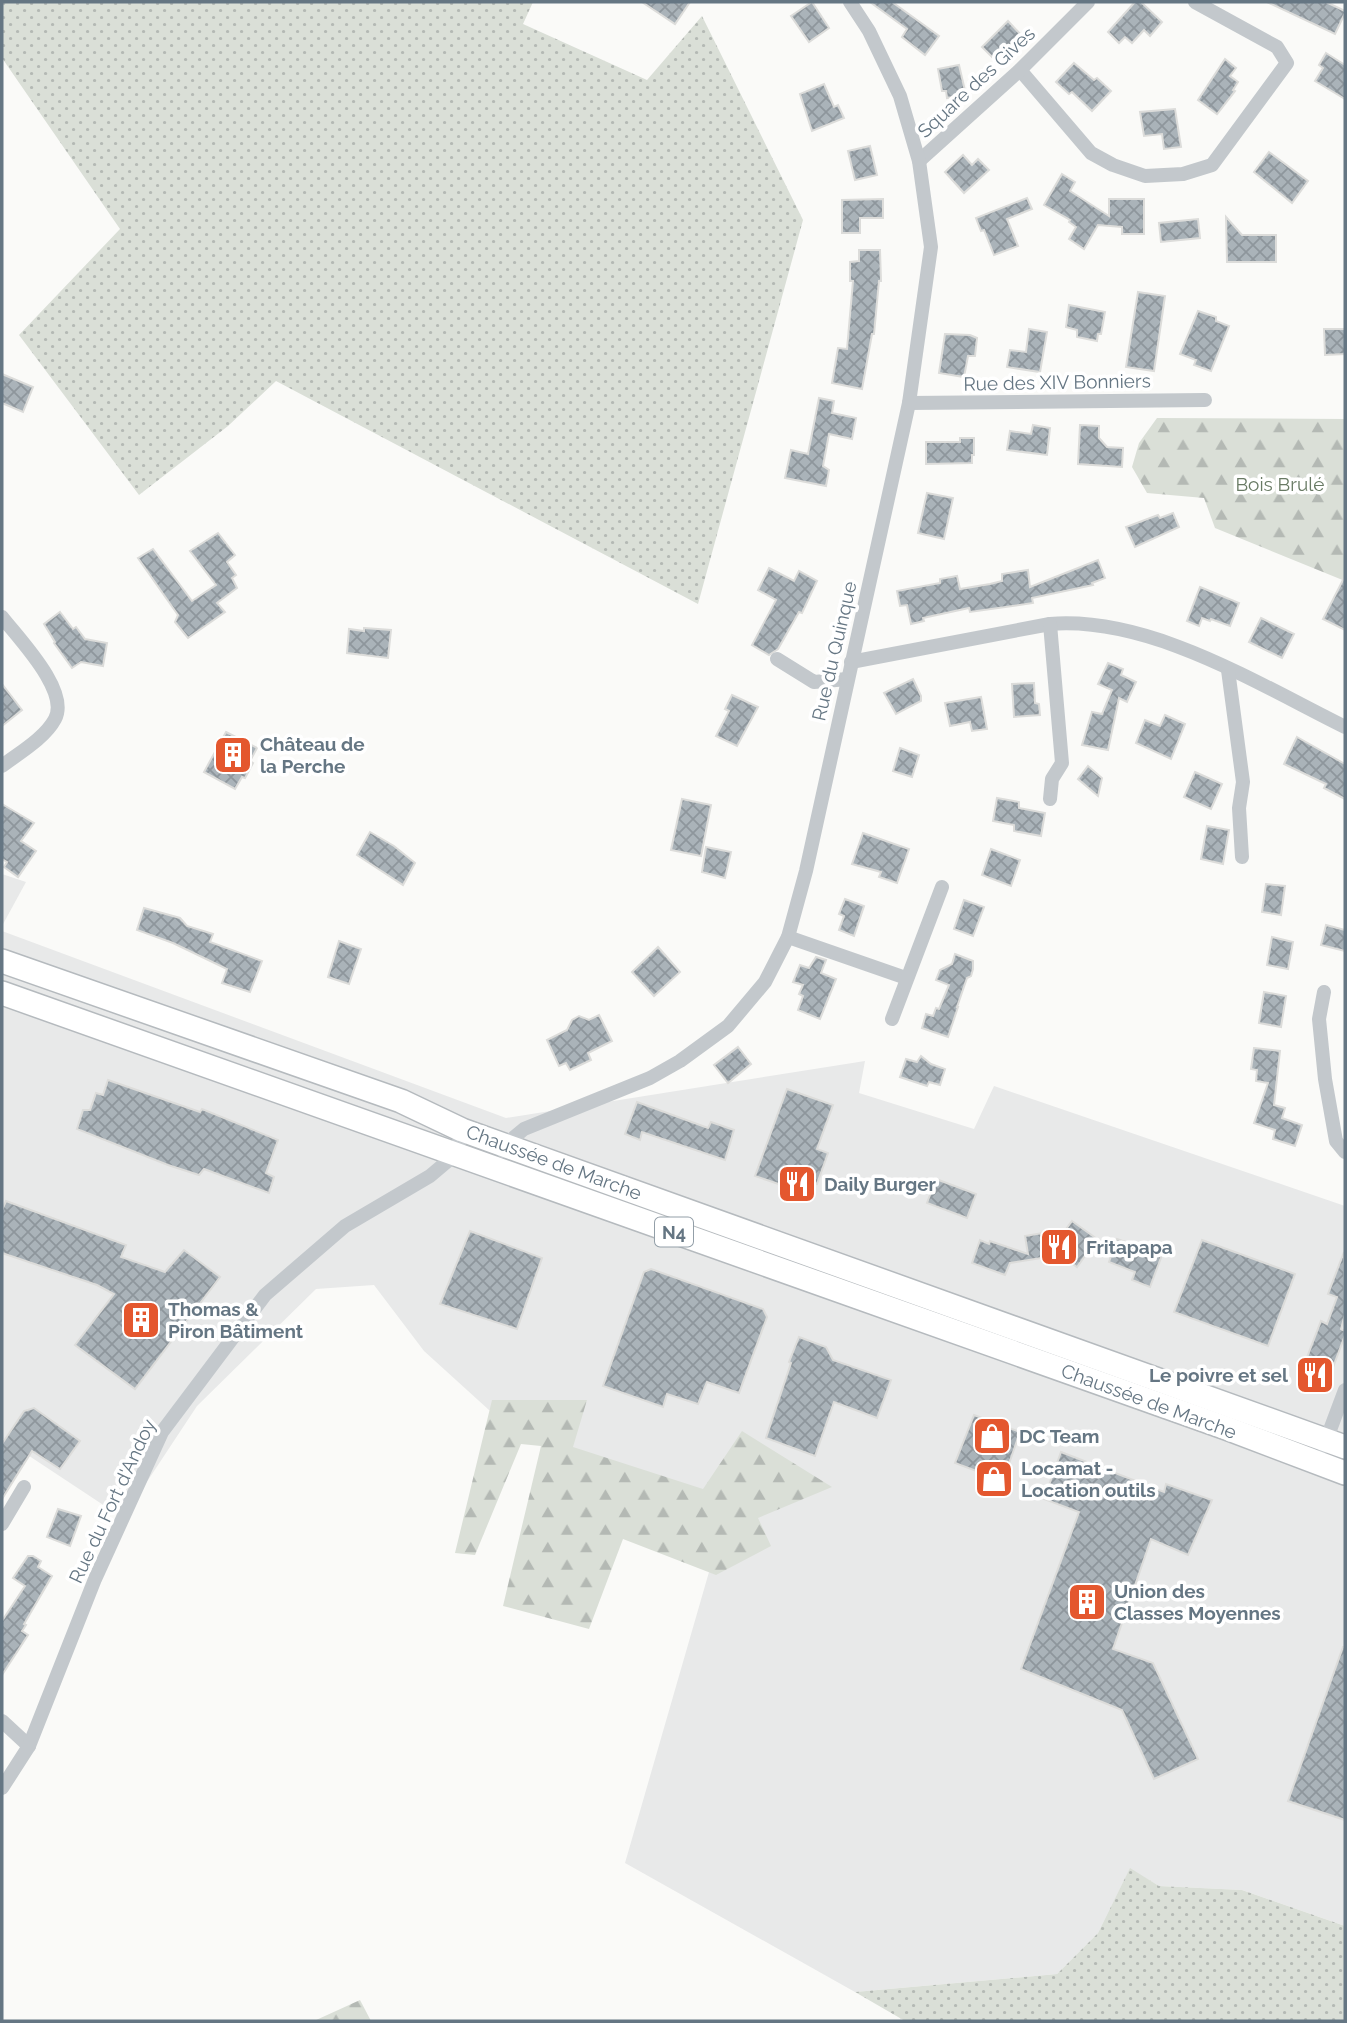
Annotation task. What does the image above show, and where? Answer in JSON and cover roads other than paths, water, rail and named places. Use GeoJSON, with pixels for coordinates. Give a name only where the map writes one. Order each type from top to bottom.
{"type":"FeatureCollection","features":[{"type":"Feature","properties":{"kind":"main road","name":"Chaussée de Marche"},"geometry":{"type":"LineString","coordinates":[[2,961],[401,1101],[462,1130],[1336,1443]]}},
{"type":"Feature","properties":{"kind":"main road","name":"Chaussée de Marche"},"geometry":{"type":"LineString","coordinates":[[2,993],[1213,1423],[1345,1473]]}},
{"type":"Feature","properties":{"kind":"street","name":"Rue du Quinque"},"geometry":{"type":"LineString","coordinates":[[505,1145],[524,1129],[650,1078],[709,1042],[738,1016],[765,982],[788,937],[806,871],[909,403],[931,247],[919,161],[900,96],[869,31],[850,2]]}},
{"type":"Feature","properties":{"kind":"street","name":"Square des Gives"},"geometry":{"type":"LineString","coordinates":[[919,161],[1020,71],[1088,2]]}},
{"type":"Feature","properties":{"kind":"street"},"geometry":{"type":"LineString","coordinates":[[1020,71],[1091,153],[1113,164],[1145,176],[1183,174],[1212,165],[1287,63],[1277,47],[1195,2]]}},
{"type":"Feature","properties":{"kind":"street","name":"Rue des XIV Bonniers"},"geometry":{"type":"LineString","coordinates":[[909,403],[1205,400]]}},
{"type":"Feature","properties":{"kind":"street"},"geometry":{"type":"LineString","coordinates":[[2,617],[54,687],[60,706],[55,720],[44,733],[2,766]]}},
{"type":"Feature","properties":{"kind":"street"},"geometry":{"type":"LineString","coordinates":[[1050,624],[1062,763],[1052,779],[1050,799]]}},
{"type":"Feature","properties":{"kind":"street"},"geometry":{"type":"LineString","coordinates":[[851,662],[1050,624],[1113,627],[1158,639],[1345,727]]}},
{"type":"Feature","properties":{"kind":"street"},"geometry":{"type":"LineString","coordinates":[[777,659],[814,682],[847,679]]}},
{"type":"Feature","properties":{"kind":"street"},"geometry":{"type":"LineString","coordinates":[[1228,670],[1243,782],[1239,808],[1242,857]]}},
{"type":"Feature","properties":{"kind":"street"},"geometry":{"type":"LineString","coordinates":[[892,1018],[942,887]]}},
{"type":"Feature","properties":{"kind":"street"},"geometry":{"type":"LineString","coordinates":[[788,937],[906,978]]}},
{"type":"Feature","properties":{"kind":"street"},"geometry":{"type":"LineString","coordinates":[[1324,992],[1319,1018],[1325,1079],[1336,1141],[1345,1152]]}},
{"type":"Feature","properties":{"kind":"street"},"geometry":{"type":"LineString","coordinates":[[456,1154],[462,1130]]}},
{"type":"Feature","properties":{"kind":"street"},"geometry":{"type":"LineString","coordinates":[[496,1168],[505,1145]]}},
{"type":"Feature","properties":{"kind":"street","name":"Rue du Fort d'Andoy"},"geometry":{"type":"LineString","coordinates":[[2,1788],[29,1746],[95,1580],[162,1432],[265,1295],[345,1226],[430,1176],[456,1154]]}},
{"type":"Feature","properties":{"kind":"street"},"geometry":{"type":"LineString","coordinates":[[1317,1464],[1336,1443],[1345,1390]]}},
{"type":"Feature","properties":{"kind":"street"},"geometry":{"type":"LineString","coordinates":[[2,1524],[24,1488]]}},
{"type":"Feature","properties":{"kind":"street"},"geometry":{"type":"LineString","coordinates":[[2,1721],[29,1746]]}},
{"type":"Feature","properties":{"kind":"place","name":"Château de la Perche"},"geometry":{"type":"Point","coordinates":[233,755]}},
{"type":"Feature","properties":{"kind":"place","name":"Daily Burger"},"geometry":{"type":"Point","coordinates":[797,1184]}},
{"type":"Feature","properties":{"kind":"place","name":"Fritapapa"},"geometry":{"type":"Point","coordinates":[1059,1247]}},
{"type":"Feature","properties":{"kind":"place","name":"Thomas & Piron Bâtiment"},"geometry":{"type":"Point","coordinates":[141,1320]}},
{"type":"Feature","properties":{"kind":"place","name":"Le poivre et sel"},"geometry":{"type":"Point","coordinates":[1315,1375]}},
{"type":"Feature","properties":{"kind":"place","name":"DC Team"},"geometry":{"type":"Point","coordinates":[992,1436]}},
{"type":"Feature","properties":{"kind":"place","name":"Locamat - Location outils"},"geometry":{"type":"Point","coordinates":[994,1479]}},
{"type":"Feature","properties":{"kind":"place","name":"Union des Classes Moyennes"},"geometry":{"type":"Point","coordinates":[1087,1602]}},
{"type":"Feature","properties":{"kind":"park label","name":"Bois Brulé"},"geometry":{"type":"Point","coordinates":[1280,484]}}]}
